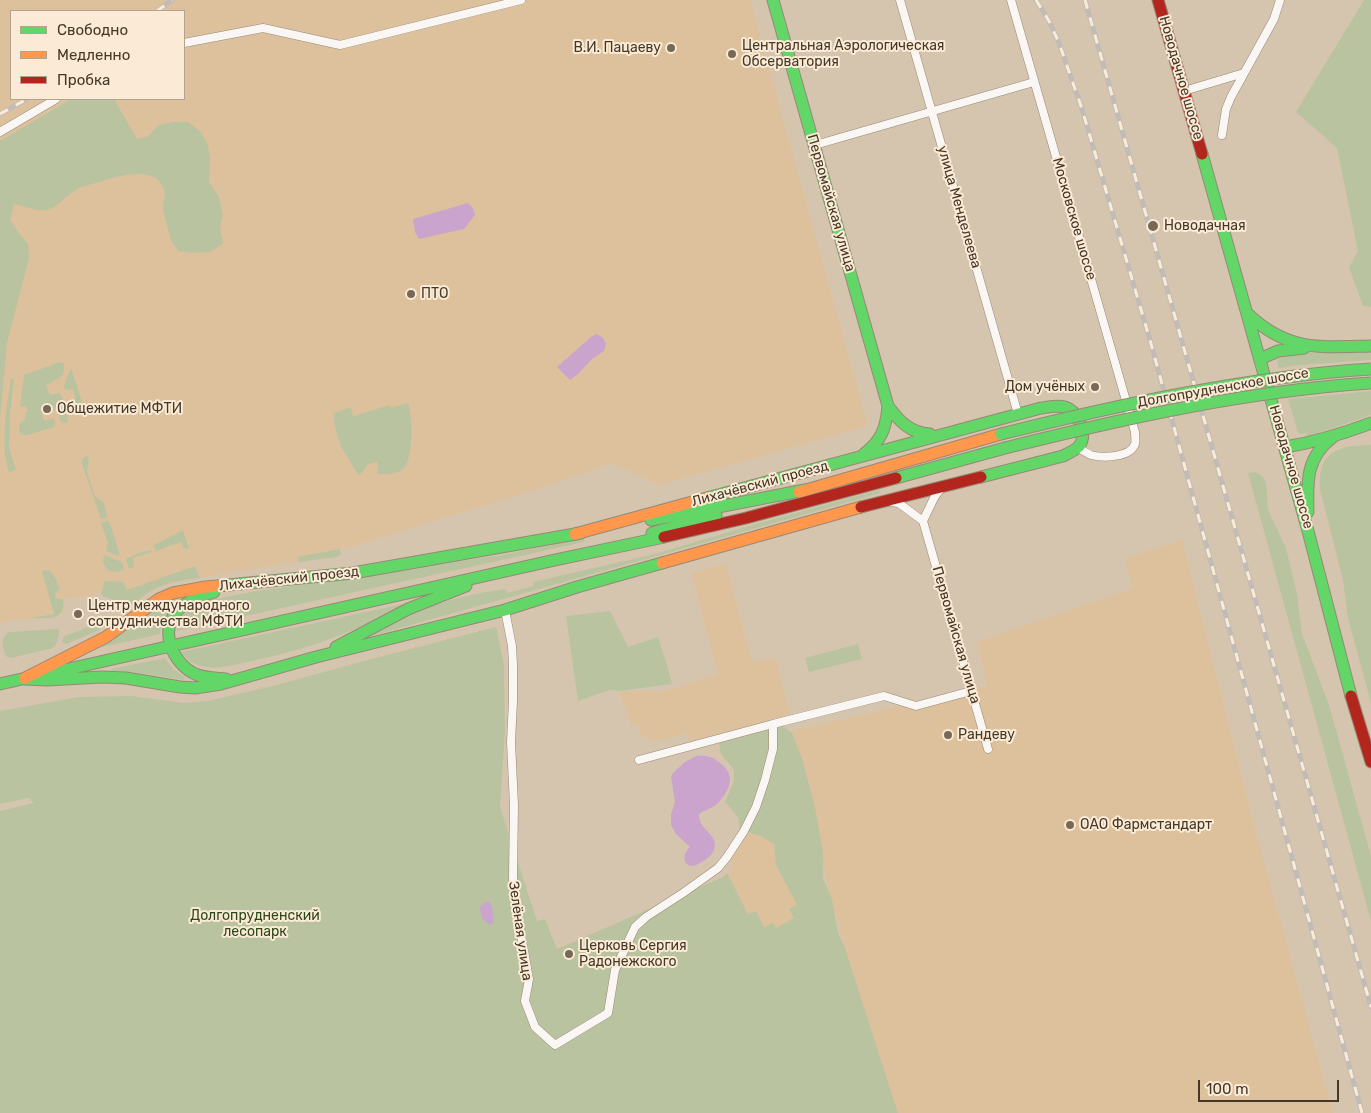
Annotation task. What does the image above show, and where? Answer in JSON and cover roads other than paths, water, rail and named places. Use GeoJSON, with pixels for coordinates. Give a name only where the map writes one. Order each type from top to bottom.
{"type":"FeatureCollection","features":[{"type":"Feature","properties":{"kind":"main road","name":"Первомайская улица"},"geometry":{"type":"LineString","coordinates":[[773,0],[888,406]]}},
{"type":"Feature","properties":{"kind":"main road","name":"Новодачное шоссе"},"geometry":{"type":"LineString","coordinates":[[1158,0],[1285,447],[1344,674],[1371,762]]}},
{"type":"Feature","properties":{"kind":"main road"},"geometry":{"type":"LineString","coordinates":[[1248,314],[1282,339],[1298,344],[1371,346]]}},
{"type":"Feature","properties":{"kind":"main road"},"geometry":{"type":"LineString","coordinates":[[1260,359],[1278,351],[1317,346]]}},
{"type":"Feature","properties":{"kind":"main road","name":"Долгопрудненское шоссе"},"geometry":{"type":"LineString","coordinates":[[861,475],[1001,434],[1150,400],[1301,374],[1371,369]]}},
{"type":"Feature","properties":{"kind":"main road","name":"Долгопрудненское шоссе"},"geometry":{"type":"LineString","coordinates":[[866,487],[1005,448],[1095,426],[1238,398],[1303,388],[1371,383]]}},
{"type":"Feature","properties":{"kind":"main road"},"geometry":{"type":"LineString","coordinates":[[316,657],[505,610],[577,587],[887,500],[1063,456],[1081,443],[1082,435],[1078,419],[1074,412],[1065,407],[1052,407],[945,433],[927,434],[916,433],[908,428],[888,406]]}},
{"type":"Feature","properties":{"kind":"main road"},"geometry":{"type":"LineString","coordinates":[[861,457],[879,442],[883,434],[888,406]]}},
{"type":"Feature","properties":{"kind":"main road"},"geometry":{"type":"LineString","coordinates":[[1285,447],[1333,437],[1371,423]]}},
{"type":"Feature","properties":{"kind":"main road","name":"Лихачёвский проезд"},"geometry":{"type":"LineString","coordinates":[[575,534],[945,433]]}},
{"type":"Feature","properties":{"kind":"main road"},"geometry":{"type":"LineString","coordinates":[[1308,531],[1307,498],[1309,475],[1313,460],[1320,448],[1333,437]]}},
{"type":"Feature","properties":{"kind":"main road","name":"Лихачёвский проезд"},"geometry":{"type":"LineString","coordinates":[[555,560],[861,475]]}},
{"type":"Feature","properties":{"kind":"main road","name":"Лихачёвский проезд"},"geometry":{"type":"LineString","coordinates":[[0,684],[555,560],[681,534],[866,487]]}},
{"type":"Feature","properties":{"kind":"main road","name":"Лихачёвский проезд"},"geometry":{"type":"LineString","coordinates":[[24,679],[106,637],[159,599],[173,593],[352,573],[686,514],[805,490]]}},
{"type":"Feature","properties":{"kind":"main road"},"geometry":{"type":"LineString","coordinates":[[316,657],[408,609],[495,574]]}},
{"type":"Feature","properties":{"kind":"main road"},"geometry":{"type":"LineString","coordinates":[[234,585],[202,596],[178,609],[169,628],[168,637],[177,661],[186,668],[197,675],[235,680]]}},
{"type":"Feature","properties":{"kind":"main road","name":"Лихачёвский проезд"},"geometry":{"type":"LineString","coordinates":[[24,679],[48,680],[102,677],[194,688],[221,684],[316,657]]}},
{"type":"Feature","properties":{"kind":"street"},"geometry":{"type":"LineString","coordinates":[[185,43],[263,28],[340,45],[521,0]]}},
{"type":"Feature","properties":{"kind":"street","name":"улица Менделеева"},"geometry":{"type":"LineString","coordinates":[[900,0],[1018,414]]}},
{"type":"Feature","properties":{"kind":"street","name":"Московское шоссе"},"geometry":{"type":"LineString","coordinates":[[1011,0],[1135,432],[1135,444],[1132,448],[1126,453],[1116,456],[1092,455],[1077,447]]}},
{"type":"Feature","properties":{"kind":"street"},"geometry":{"type":"LineString","coordinates":[[1222,135],[1226,109],[1231,97],[1274,19],[1280,0]]}},
{"type":"Feature","properties":{"kind":"street"},"geometry":{"type":"LineString","coordinates":[[1184,91],[1244,73]]}},
{"type":"Feature","properties":{"kind":"street"},"geometry":{"type":"LineString","coordinates":[[815,145],[1034,82]]}},
{"type":"Feature","properties":{"kind":"street"},"geometry":{"type":"LineString","coordinates":[[0,132],[54,100]]}},
{"type":"Feature","properties":{"kind":"street"},"geometry":{"type":"LineString","coordinates":[[887,500],[900,504],[923,521],[927,510],[942,487]]}},
{"type":"Feature","properties":{"kind":"street","name":"Первомайская улица"},"geometry":{"type":"LineString","coordinates":[[923,521],[988,749]]}},
{"type":"Feature","properties":{"kind":"street","name":"Зелёная улица"},"geometry":{"type":"LineString","coordinates":[[505,610],[512,646],[513,665],[511,742],[514,805],[513,878],[515,903],[529,979],[525,1001],[535,1027],[555,1044],[608,1013],[615,970],[635,927],[646,917],[718,868],[727,857],[741,836],[756,807],[773,749],[773,724]]}},
{"type":"Feature","properties":{"kind":"street"},"geometry":{"type":"LineString","coordinates":[[639,760],[884,696],[916,706],[971,691]]}},
{"type":"Feature","properties":{"kind":"railway"},"geometry":{"type":"LineString","coordinates":[[158,10],[172,0]]}},
{"type":"Feature","properties":{"kind":"railway"},"geometry":{"type":"LineString","coordinates":[[1036,0],[1049,21],[1059,43],[1082,109],[1150,340],[1362,1113]]}},
{"type":"Feature","properties":{"kind":"railway"},"geometry":{"type":"LineString","coordinates":[[1085,0],[1371,1007]]}},
{"type":"Feature","properties":{"kind":"railway"},"geometry":{"type":"LineString","coordinates":[[0,114],[25,100]]}},
{"type":"Feature","properties":{"kind":"place","name":"В.И. Пацаеву"},"geometry":{"type":"Point","coordinates":[671,48]}},
{"type":"Feature","properties":{"kind":"place","name":"Центральная Аэрологическая Обсерватория"},"geometry":{"type":"Point","coordinates":[732,54]}},
{"type":"Feature","properties":{"kind":"place","name":"Новодачная"},"geometry":{"type":"Point","coordinates":[1153,226]}},
{"type":"Feature","properties":{"kind":"place","name":"ПТО"},"geometry":{"type":"Point","coordinates":[411,294]}},
{"type":"Feature","properties":{"kind":"place","name":"Дом учёных"},"geometry":{"type":"Point","coordinates":[1095,387]}},
{"type":"Feature","properties":{"kind":"place","name":"Общежитие МФТИ"},"geometry":{"type":"Point","coordinates":[47,409]}},
{"type":"Feature","properties":{"kind":"place","name":"Центр международного сотрудничества МФТИ"},"geometry":{"type":"Point","coordinates":[78,614]}},
{"type":"Feature","properties":{"kind":"place","name":"Рандеву"},"geometry":{"type":"Point","coordinates":[948,735]}},
{"type":"Feature","properties":{"kind":"place","name":"ОАО Фармстандарт"},"geometry":{"type":"Point","coordinates":[1070,825]}},
{"type":"Feature","properties":{"kind":"place","name":"Церковь Сергия Радонежского"},"geometry":{"type":"Point","coordinates":[569,954]}},
{"type":"Feature","properties":{"kind":"park label","name":"Долгопрудненский лесопарк"},"geometry":{"type":"Point","coordinates":[255,924]}}]}
